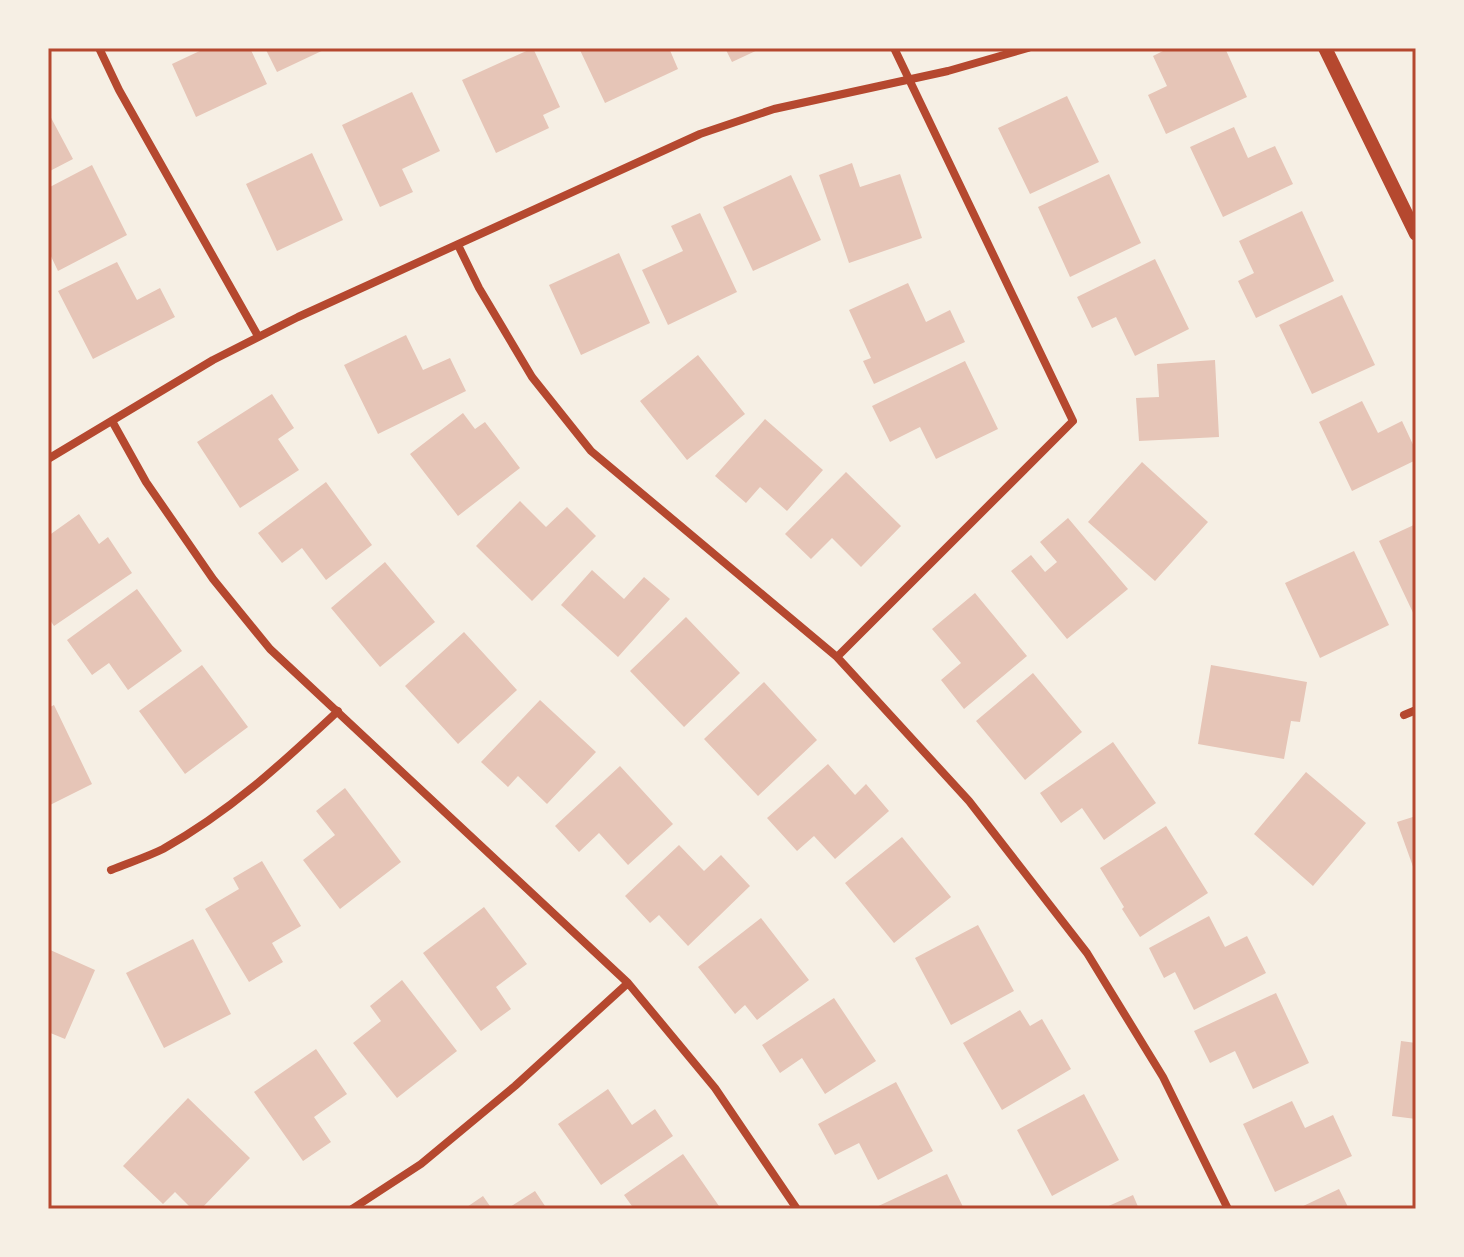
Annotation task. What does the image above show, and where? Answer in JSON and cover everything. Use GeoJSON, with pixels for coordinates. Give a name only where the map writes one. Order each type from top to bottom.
{"type":"FeatureCollection","features":[{"type":"Feature","properties":{"kind":"street"},"geometry":{"type":"LineString","coordinates":[[99,48],[119,90],[258,336]]}},
{"type":"Feature","properties":{"kind":"street"},"geometry":{"type":"LineString","coordinates":[[837,657],[1073,421],[894,48]]}},
{"type":"Feature","properties":{"kind":"street"},"geometry":{"type":"LineString","coordinates":[[48,459],[258,336],[700,134],[774,109],[948,71],[1028,48]]}},
{"type":"Feature","properties":{"kind":"street"},"geometry":{"type":"LineString","coordinates":[[1325,48],[1416,234]]}},
{"type":"Feature","properties":{"kind":"street"},"geometry":{"type":"LineString","coordinates":[[458,245],[479,288],[532,377],[591,451],[837,657],[969,801],[1087,953],[1163,1077],[1228,1209]]}},
{"type":"Feature","properties":{"kind":"street"},"geometry":{"type":"LineString","coordinates":[[112,421],[146,482],[213,579],[270,649],[628,983],[715,1088],[797,1209]]}},
{"type":"Feature","properties":{"kind":"street"},"geometry":{"type":"LineString","coordinates":[[1404,715],[1416,710]]}},
{"type":"Feature","properties":{"kind":"street"},"geometry":{"type":"LineString","coordinates":[[111,870],[161,850],[226,810],[338,711]]}},
{"type":"Feature","properties":{"kind":"street"},"geometry":{"type":"LineString","coordinates":[[352,1209],[421,1164],[515,1086],[628,983]]}},
{"type":"Feature","properties":{"kind":"building"},"geometry":{"type":"Polygon","coordinates":[[[206,48],[250,48],[267,84],[196,117],[172,64],[206,48]]]}},
{"type":"Feature","properties":{"kind":"building"},"geometry":{"type":"Polygon","coordinates":[[[265,48],[328,48],[277,72],[265,48]]]}},
{"type":"Feature","properties":{"kind":"building"},"geometry":{"type":"Polygon","coordinates":[[[533,48],[560,107],[543,115],[549,128],[496,153],[462,80],[533,48]]]}},
{"type":"Feature","properties":{"kind":"building"},"geometry":{"type":"Polygon","coordinates":[[[579,48],[669,48],[678,69],[605,103],[579,48]]]}},
{"type":"Feature","properties":{"kind":"building"},"geometry":{"type":"Polygon","coordinates":[[[725,48],[762,48],[732,62],[725,48]]]}},
{"type":"Feature","properties":{"kind":"building"},"geometry":{"type":"Polygon","coordinates":[[[1169,48],[1225,48],[1247,97],[1166,134],[1148,95],[1167,86],[1153,56],[1169,48]]]}},
{"type":"Feature","properties":{"kind":"building"},"geometry":{"type":"Polygon","coordinates":[[[412,92],[440,151],[402,169],[413,192],[380,207],[342,125],[412,92]]]}},
{"type":"Feature","properties":{"kind":"building"},"geometry":{"type":"Polygon","coordinates":[[[1067,96],[1099,162],[1030,194],[998,128],[1067,96]]]}},
{"type":"Feature","properties":{"kind":"building"},"geometry":{"type":"Polygon","coordinates":[[[48,112],[73,159],[48,172],[48,112]]]}},
{"type":"Feature","properties":{"kind":"building"},"geometry":{"type":"Polygon","coordinates":[[[1234,127],[1248,158],[1275,146],[1293,184],[1223,217],[1190,147],[1234,127]]]}},
{"type":"Feature","properties":{"kind":"building"},"geometry":{"type":"Polygon","coordinates":[[[312,153],[343,220],[277,251],[246,184],[312,153]]]}},
{"type":"Feature","properties":{"kind":"building"},"geometry":{"type":"Polygon","coordinates":[[[852,163],[860,187],[900,174],[922,238],[849,263],[819,175],[852,163]]]}},
{"type":"Feature","properties":{"kind":"building"},"geometry":{"type":"Polygon","coordinates":[[[92,165],[127,235],[58,271],[48,250],[48,188],[92,165]]]}},
{"type":"Feature","properties":{"kind":"building"},"geometry":{"type":"Polygon","coordinates":[[[1109,174],[1141,243],[1070,277],[1038,207],[1109,174]]]}},
{"type":"Feature","properties":{"kind":"building"},"geometry":{"type":"Polygon","coordinates":[[[791,175],[821,240],[753,271],[723,207],[791,175]]]}},
{"type":"Feature","properties":{"kind":"building"},"geometry":{"type":"Polygon","coordinates":[[[1302,211],[1334,281],[1256,318],[1238,281],[1254,273],[1239,241],[1302,211]]]}},
{"type":"Feature","properties":{"kind":"building"},"geometry":{"type":"Polygon","coordinates":[[[700,213],[737,292],[668,325],[642,270],[683,251],[671,226],[700,213]]]}},
{"type":"Feature","properties":{"kind":"building"},"geometry":{"type":"Polygon","coordinates":[[[619,253],[650,323],[581,355],[549,285],[619,253]]]}},
{"type":"Feature","properties":{"kind":"building"},"geometry":{"type":"Polygon","coordinates":[[[1155,259],[1189,329],[1135,356],[1116,317],[1092,328],[1077,297],[1155,259]]]}},
{"type":"Feature","properties":{"kind":"building"},"geometry":{"type":"Polygon","coordinates":[[[117,262],[137,300],[160,288],[175,317],[93,359],[58,291],[117,262]]]}},
{"type":"Feature","properties":{"kind":"building"},"geometry":{"type":"Polygon","coordinates":[[[908,283],[926,322],[950,310],[965,342],[874,384],[863,361],[871,358],[849,310],[908,283]]]}},
{"type":"Feature","properties":{"kind":"building"},"geometry":{"type":"Polygon","coordinates":[[[1342,295],[1375,365],[1312,394],[1279,325],[1342,295]]]}},
{"type":"Feature","properties":{"kind":"building"},"geometry":{"type":"Polygon","coordinates":[[[406,335],[423,370],[450,358],[466,391],[378,434],[344,365],[406,335]]]}},
{"type":"Feature","properties":{"kind":"building"},"geometry":{"type":"Polygon","coordinates":[[[698,355],[745,414],[687,460],[640,401],[698,355]]]}},
{"type":"Feature","properties":{"kind":"building"},"geometry":{"type":"Polygon","coordinates":[[[1215,360],[1219,437],[1139,441],[1136,398],[1159,397],[1157,364],[1215,360]]]}},
{"type":"Feature","properties":{"kind":"building"},"geometry":{"type":"Polygon","coordinates":[[[965,361],[998,429],[936,459],[920,427],[890,442],[872,406],[965,361]]]}},
{"type":"Feature","properties":{"kind":"building"},"geometry":{"type":"Polygon","coordinates":[[[272,394],[294,428],[278,439],[299,470],[240,508],[197,442],[272,394]]]}},
{"type":"Feature","properties":{"kind":"building"},"geometry":{"type":"Polygon","coordinates":[[[1362,401],[1378,433],[1402,421],[1416,451],[1416,460],[1352,491],[1319,422],[1362,401]]]}},
{"type":"Feature","properties":{"kind":"building"},"geometry":{"type":"Polygon","coordinates":[[[463,413],[475,429],[485,422],[520,468],[458,516],[410,454],[463,413]]]}},
{"type":"Feature","properties":{"kind":"building"},"geometry":{"type":"Polygon","coordinates":[[[765,419],[823,470],[787,511],[760,487],[746,503],[715,476],[765,419]]]}},
{"type":"Feature","properties":{"kind":"building"},"geometry":{"type":"Polygon","coordinates":[[[1142,462],[1208,522],[1155,581],[1088,522],[1142,462]]]}},
{"type":"Feature","properties":{"kind":"building"},"geometry":{"type":"Polygon","coordinates":[[[846,472],[901,526],[861,567],[832,538],[811,559],[785,534],[846,472]]]}},
{"type":"Feature","properties":{"kind":"building"},"geometry":{"type":"Polygon","coordinates":[[[326,482],[372,545],[326,580],[302,548],[282,563],[258,533],[326,482]]]}},
{"type":"Feature","properties":{"kind":"building"},"geometry":{"type":"Polygon","coordinates":[[[520,501],[546,527],[567,507],[596,536],[532,601],[476,546],[520,501]]]}},
{"type":"Feature","properties":{"kind":"building"},"geometry":{"type":"Polygon","coordinates":[[[79,514],[99,544],[108,537],[132,573],[54,626],[48,617],[48,536],[79,514]]]}},
{"type":"Feature","properties":{"kind":"building"},"geometry":{"type":"Polygon","coordinates":[[[1068,518],[1128,589],[1067,639],[1011,571],[1031,555],[1045,572],[1057,562],[1040,542],[1068,518]]]}},
{"type":"Feature","properties":{"kind":"building"},"geometry":{"type":"Polygon","coordinates":[[[1416,524],[1416,619],[1379,541],[1416,524]]]}},
{"type":"Feature","properties":{"kind":"building"},"geometry":{"type":"Polygon","coordinates":[[[1354,551],[1389,625],[1320,658],[1285,583],[1354,551]]]}},
{"type":"Feature","properties":{"kind":"building"},"geometry":{"type":"Polygon","coordinates":[[[385,562],[435,622],[380,667],[331,608],[385,562]]]}},
{"type":"Feature","properties":{"kind":"building"},"geometry":{"type":"Polygon","coordinates":[[[592,570],[624,599],[644,577],[670,599],[618,657],[561,605],[592,570]]]}},
{"type":"Feature","properties":{"kind":"building"},"geometry":{"type":"Polygon","coordinates":[[[137,589],[182,651],[128,690],[109,663],[92,675],[67,640],[137,589]]]}},
{"type":"Feature","properties":{"kind":"building"},"geometry":{"type":"Polygon","coordinates":[[[975,593],[1027,656],[964,709],[941,680],[961,663],[932,629],[975,593]]]}},
{"type":"Feature","properties":{"kind":"building"},"geometry":{"type":"Polygon","coordinates":[[[686,617],[740,673],[684,727],[630,671],[686,617]]]}},
{"type":"Feature","properties":{"kind":"building"},"geometry":{"type":"Polygon","coordinates":[[[464,632],[517,690],[458,744],[405,686],[464,632]]]}},
{"type":"Feature","properties":{"kind":"building"},"geometry":{"type":"Polygon","coordinates":[[[202,665],[248,727],[185,774],[139,711],[202,665]]]}},
{"type":"Feature","properties":{"kind":"building"},"geometry":{"type":"Polygon","coordinates":[[[1211,665],[1307,682],[1300,722],[1291,721],[1284,759],[1198,744],[1211,665]]]}},
{"type":"Feature","properties":{"kind":"building"},"geometry":{"type":"Polygon","coordinates":[[[1033,673],[1082,732],[1025,780],[976,721],[1033,673]]]}},
{"type":"Feature","properties":{"kind":"building"},"geometry":{"type":"Polygon","coordinates":[[[764,682],[817,740],[758,796],[704,739],[764,682]]]}},
{"type":"Feature","properties":{"kind":"building"},"geometry":{"type":"Polygon","coordinates":[[[540,700],[596,752],[547,804],[518,776],[508,787],[481,762],[540,700]]]}},
{"type":"Feature","properties":{"kind":"building"},"geometry":{"type":"Polygon","coordinates":[[[54,705],[92,784],[48,806],[48,708],[54,705]]]}},
{"type":"Feature","properties":{"kind":"building"},"geometry":{"type":"Polygon","coordinates":[[[1113,742],[1156,803],[1104,840],[1082,808],[1061,823],[1040,793],[1113,742]]]}},
{"type":"Feature","properties":{"kind":"building"},"geometry":{"type":"Polygon","coordinates":[[[828,764],[855,795],[866,784],[889,811],[835,859],[814,836],[797,851],[767,818],[828,764]]]}},
{"type":"Feature","properties":{"kind":"building"},"geometry":{"type":"Polygon","coordinates":[[[620,766],[673,824],[628,865],[599,833],[579,852],[555,826],[620,766]]]}},
{"type":"Feature","properties":{"kind":"building"},"geometry":{"type":"Polygon","coordinates":[[[1306,772],[1366,823],[1313,886],[1254,834],[1306,772]]]}},
{"type":"Feature","properties":{"kind":"building"},"geometry":{"type":"Polygon","coordinates":[[[345,788],[401,862],[340,909],[303,860],[335,835],[316,811],[345,788]]]}},
{"type":"Feature","properties":{"kind":"building"},"geometry":{"type":"Polygon","coordinates":[[[1416,816],[1416,875],[1397,822],[1416,816]]]}},
{"type":"Feature","properties":{"kind":"building"},"geometry":{"type":"Polygon","coordinates":[[[1166,826],[1208,893],[1140,937],[1100,868],[1166,826]]]}},
{"type":"Feature","properties":{"kind":"building"},"geometry":{"type":"Polygon","coordinates":[[[902,837],[951,897],[894,943],[845,883],[902,837]]]}},
{"type":"Feature","properties":{"kind":"building"},"geometry":{"type":"Polygon","coordinates":[[[679,845],[704,871],[721,855],[750,886],[688,946],[659,915],[650,923],[625,896],[679,845]]]}},
{"type":"Feature","properties":{"kind":"building"},"geometry":{"type":"Polygon","coordinates":[[[262,861],[301,926],[272,943],[283,962],[249,982],[205,909],[239,889],[233,878],[262,861]]]}},
{"type":"Feature","properties":{"kind":"building"},"geometry":{"type":"Polygon","coordinates":[[[484,907],[527,964],[496,987],[511,1009],[481,1031],[423,953],[484,907]]]}},
{"type":"Feature","properties":{"kind":"building"},"geometry":{"type":"Polygon","coordinates":[[[1209,916],[1225,947],[1247,936],[1266,973],[1194,1010],[1175,972],[1164,978],[1149,948],[1209,916]]]}},
{"type":"Feature","properties":{"kind":"building"},"geometry":{"type":"Polygon","coordinates":[[[761,918],[809,980],[757,1020],[745,1005],[735,1014],[698,967],[761,918]]]}},
{"type":"Feature","properties":{"kind":"building"},"geometry":{"type":"Polygon","coordinates":[[[978,925],[1014,991],[951,1025],[915,958],[978,925]]]}},
{"type":"Feature","properties":{"kind":"building"},"geometry":{"type":"Polygon","coordinates":[[[193,939],[231,1014],[164,1048],[126,973],[193,939]]]}},
{"type":"Feature","properties":{"kind":"building"},"geometry":{"type":"Polygon","coordinates":[[[48,949],[95,970],[65,1039],[48,1032],[48,949]]]}},
{"type":"Feature","properties":{"kind":"building"},"geometry":{"type":"Polygon","coordinates":[[[402,980],[457,1051],[397,1098],[353,1043],[381,1021],[370,1006],[402,980]]]}},
{"type":"Feature","properties":{"kind":"building"},"geometry":{"type":"Polygon","coordinates":[[[1276,993],[1309,1063],[1253,1089],[1235,1051],[1210,1063],[1194,1031],[1276,993]]]}},
{"type":"Feature","properties":{"kind":"building"},"geometry":{"type":"Polygon","coordinates":[[[834,998],[876,1061],[825,1094],[802,1058],[780,1073],[762,1045],[834,998]]]}},
{"type":"Feature","properties":{"kind":"building"},"geometry":{"type":"Polygon","coordinates":[[[1020,1010],[1030,1026],[1042,1019],[1071,1069],[1002,1110],[963,1043],[1020,1010]]]}},
{"type":"Feature","properties":{"kind":"building"},"geometry":{"type":"Polygon","coordinates":[[[1401,1041],[1416,1043],[1416,1119],[1392,1116],[1401,1041]]]}},
{"type":"Feature","properties":{"kind":"building"},"geometry":{"type":"Polygon","coordinates":[[[316,1049],[347,1094],[314,1117],[331,1142],[303,1161],[254,1092],[316,1049]]]}},
{"type":"Feature","properties":{"kind":"building"},"geometry":{"type":"Polygon","coordinates":[[[896,1082],[933,1151],[878,1180],[859,1143],[835,1155],[818,1124],[896,1082]]]}},
{"type":"Feature","properties":{"kind":"building"},"geometry":{"type":"Polygon","coordinates":[[[608,1089],[632,1125],[655,1109],[673,1136],[601,1185],[558,1124],[608,1089]]]}},
{"type":"Feature","properties":{"kind":"building"},"geometry":{"type":"Polygon","coordinates":[[[1084,1094],[1119,1160],[1052,1196],[1017,1130],[1084,1094]]]}},
{"type":"Feature","properties":{"kind":"building"},"geometry":{"type":"Polygon","coordinates":[[[188,1098],[250,1158],[201,1209],[192,1209],[175,1192],[163,1204],[123,1166],[188,1098]]]}},
{"type":"Feature","properties":{"kind":"building"},"geometry":{"type":"Polygon","coordinates":[[[1292,1101],[1305,1128],[1333,1115],[1352,1156],[1275,1192],[1243,1124],[1292,1101]]]}},
{"type":"Feature","properties":{"kind":"building"},"geometry":{"type":"Polygon","coordinates":[[[683,1154],[721,1209],[634,1209],[624,1195],[683,1154]]]}},
{"type":"Feature","properties":{"kind":"building"},"geometry":{"type":"Polygon","coordinates":[[[947,1174],[964,1209],[872,1209],[947,1174]]]}},
{"type":"Feature","properties":{"kind":"building"},"geometry":{"type":"Polygon","coordinates":[[[1339,1189],[1349,1209],[1297,1209],[1339,1189]]]}},
{"type":"Feature","properties":{"kind":"building"},"geometry":{"type":"Polygon","coordinates":[[[535,1191],[547,1209],[507,1209],[535,1191]]]}},
{"type":"Feature","properties":{"kind":"building"},"geometry":{"type":"Polygon","coordinates":[[[1133,1195],[1139,1209],[1102,1209],[1133,1195]]]}},
{"type":"Feature","properties":{"kind":"building"},"geometry":{"type":"Polygon","coordinates":[[[483,1196],[492,1209],[464,1209],[483,1196]]]}}]}
